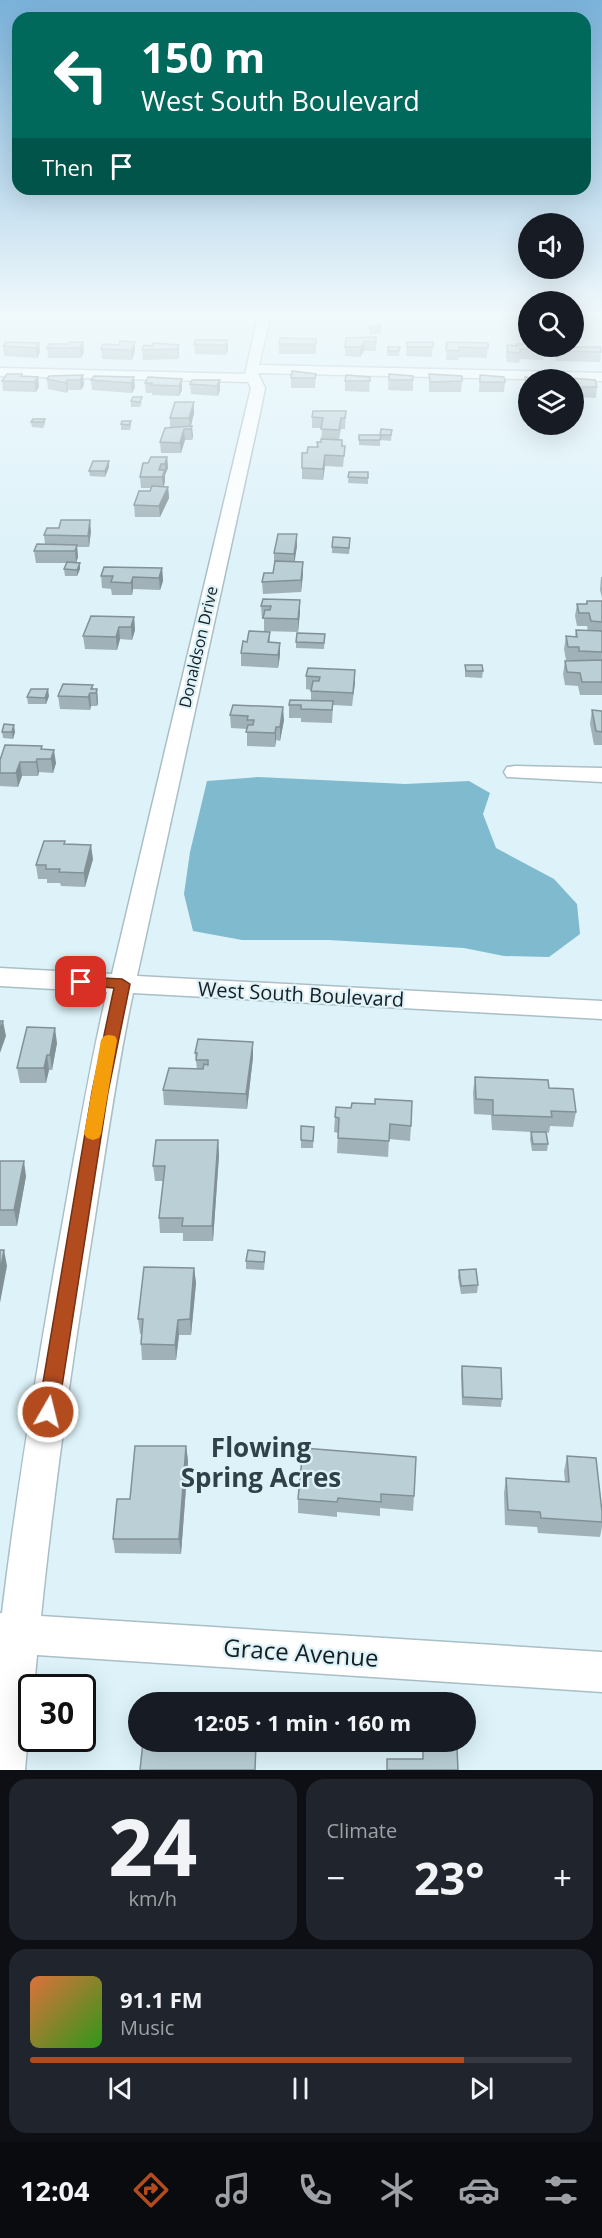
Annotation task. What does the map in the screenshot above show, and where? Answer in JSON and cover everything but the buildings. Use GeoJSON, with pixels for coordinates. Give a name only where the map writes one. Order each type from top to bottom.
{"type":"FeatureCollection","features":[{"type":"Feature","properties":{"kind":"street","name":"Donaldson Drive"},"geometry":{"type":"LineString","coordinates":[[4,1770],[9,1633],[105,1061],[256,396]]}},
{"type":"Feature","properties":{"kind":"street"},"geometry":{"type":"LineString","coordinates":[[515,772],[602,776]]}},
{"type":"Feature","properties":{"kind":"street","name":"West South Boulevard"},"geometry":{"type":"LineString","coordinates":[[0,977],[602,1010]]}},
{"type":"Feature","properties":{"kind":"street","name":"Grace Avenue"},"geometry":{"type":"LineString","coordinates":[[9,1633],[602,1672]]}},
{"type":"Feature","properties":{"kind":"shaded area"},"geometry":{"type":"Polygon","coordinates":[[[258,777],[405,784],[469,781],[490,793],[483,814],[496,848],[554,879],[577,904],[580,934],[549,957],[504,956],[464,948],[329,940],[242,940],[193,931],[184,894],[190,852],[207,781],[258,777]]]}},
{"type":"Feature","properties":{"kind":"slow traffic"},"geometry":{"type":"LineString","coordinates":[[93,1134],[109,1040]]}},
{"type":"Feature","properties":{"kind":"district","name":"Flowing Spring Acres"},"geometry":{"type":"Point","coordinates":[261,1462]}},
{"type":"Feature","properties":{"kind":"route"},"geometry":{"type":"LineString","coordinates":[[48,1412],[107,1051],[122,984],[81,982]]}}]}
